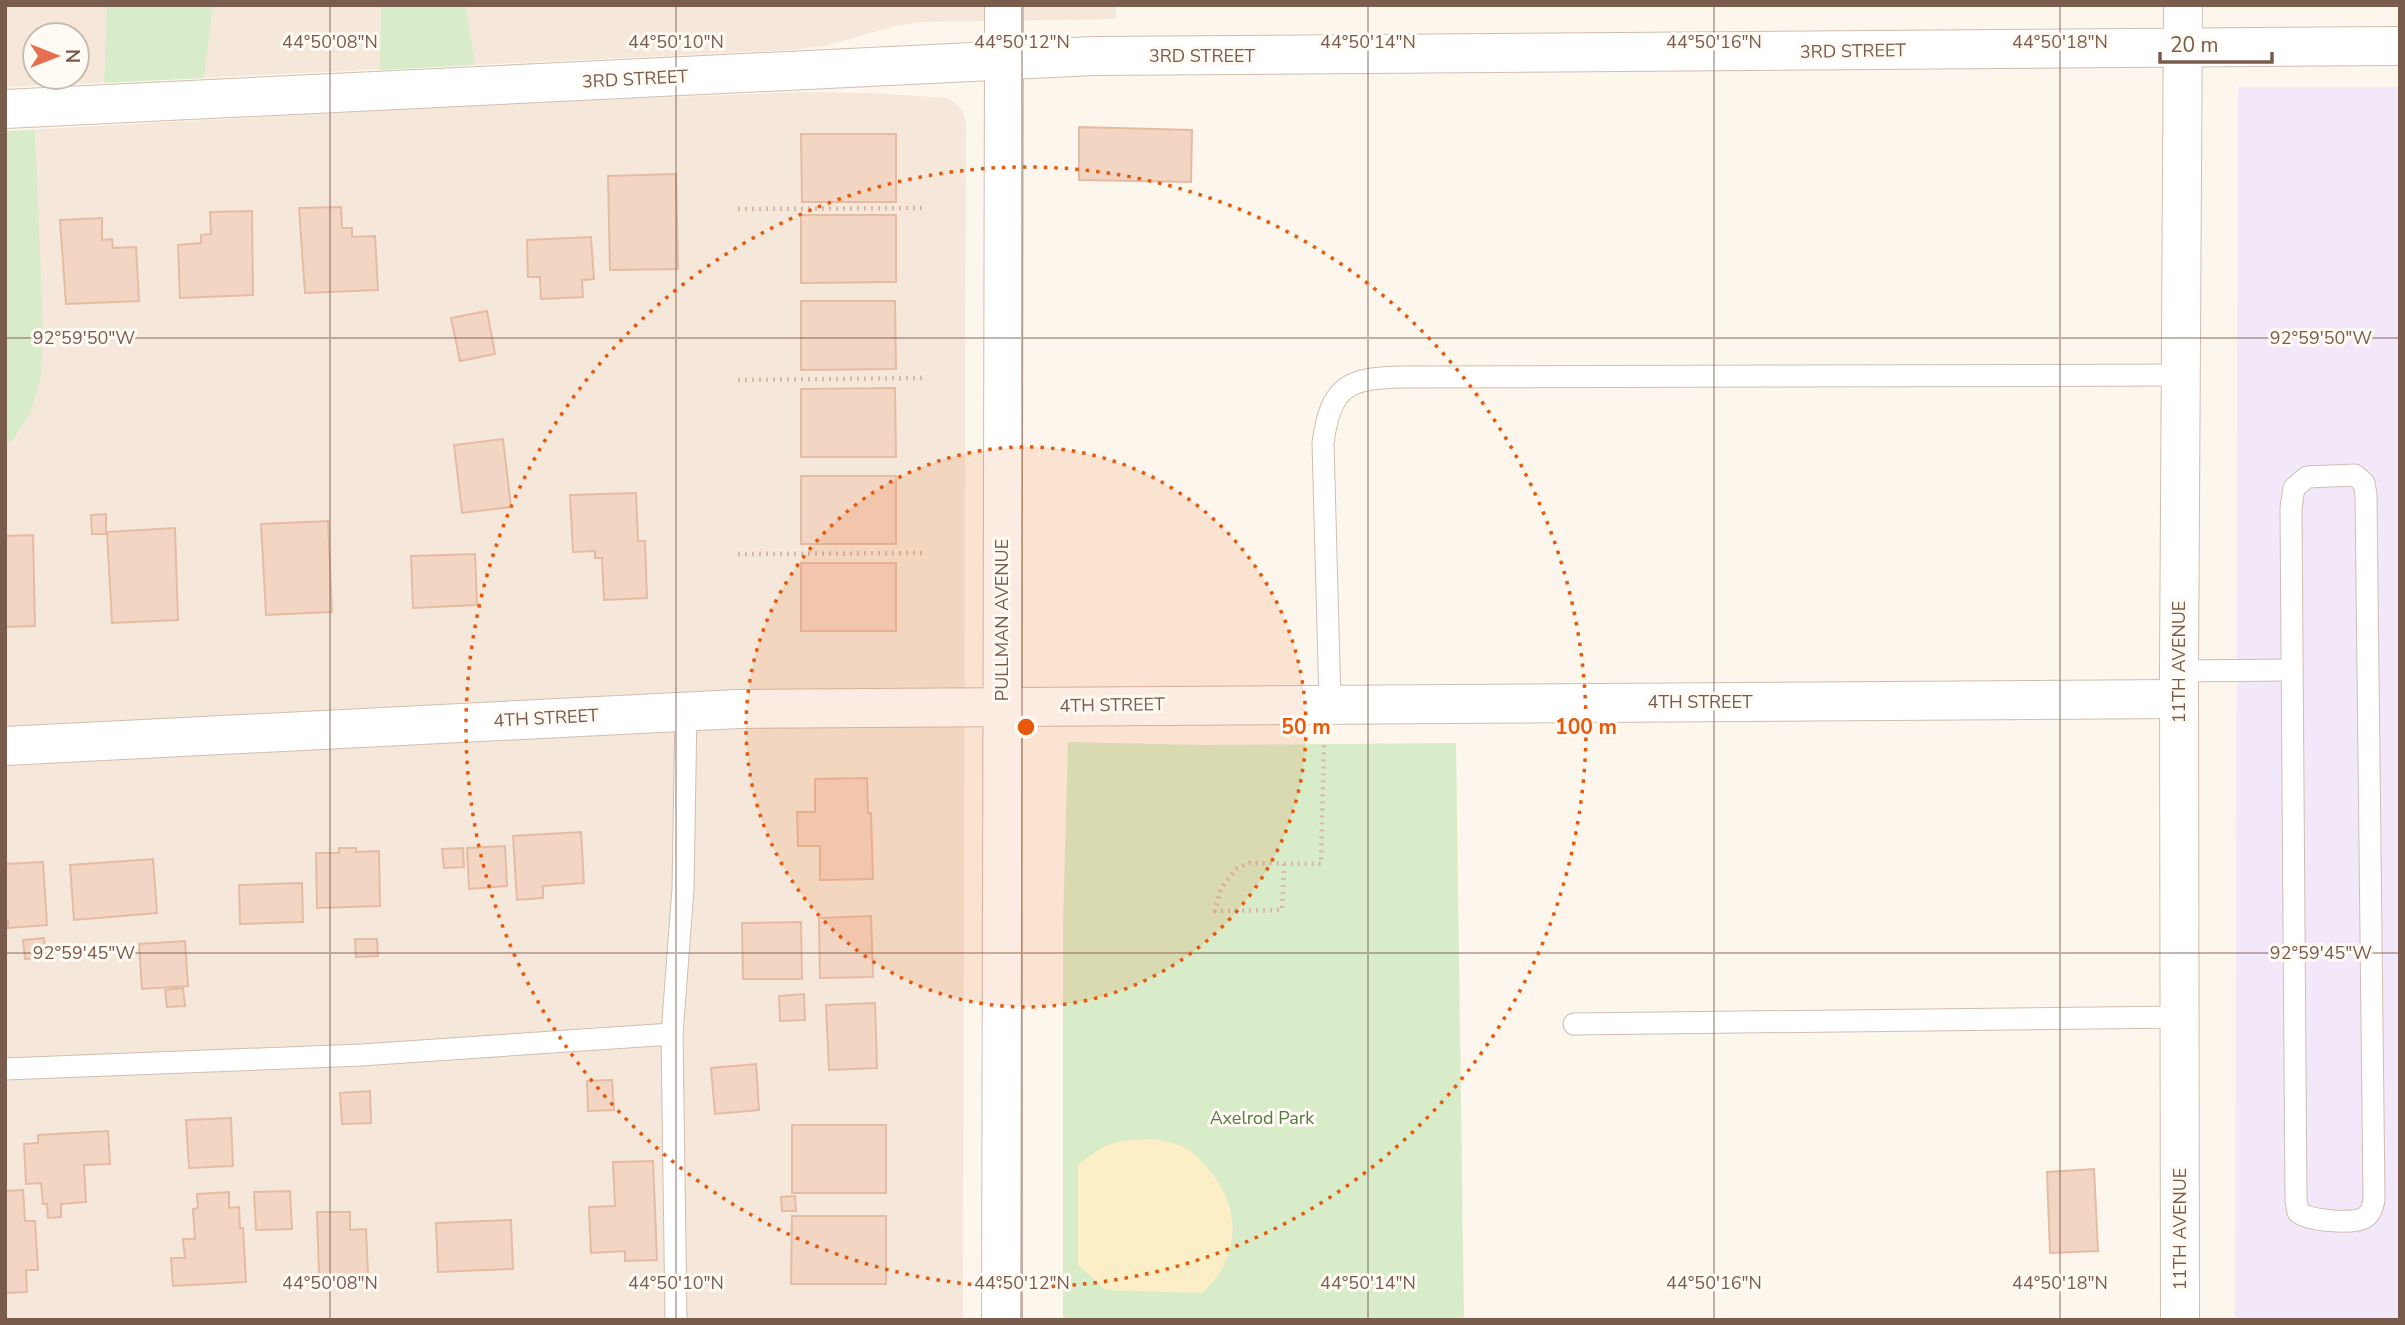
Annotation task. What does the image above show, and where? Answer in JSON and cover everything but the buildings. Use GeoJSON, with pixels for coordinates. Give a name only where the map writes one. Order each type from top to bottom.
{"type":"FeatureCollection","features":[{"type":"Feature","properties":{"kind":"street","name":"PULLMAN AVENUE"},"geometry":{"type":"LineString","coordinates":[[1001,1320],[1004,5]]}},
{"type":"Feature","properties":{"kind":"street","name":"11TH AVENUE"},"geometry":{"type":"LineString","coordinates":[[2180,1320],[2179,685],[2183,5]]}},
{"type":"Feature","properties":{"kind":"street","name":"3RD STREET"},"geometry":{"type":"LineString","coordinates":[[5,109],[1094,56],[2400,46]]}},
{"type":"Feature","properties":{"kind":"street","name":"4TH STREET"},"geometry":{"type":"LineString","coordinates":[[5,747],[686,711],[1331,703],[2179,685]]}},
{"type":"Feature","properties":{"kind":"lane"},"geometry":{"type":"LineString","coordinates":[[1331,703],[1323,443],[1331,407],[1349,385],[1378,377],[2180,375]]}},
{"type":"Feature","properties":{"kind":"lane"},"geometry":{"type":"LineString","coordinates":[[2312,475],[2356,475],[2364,483],[2366,495],[2374,1199],[2368,1215],[2360,1220],[2313,1220],[2302,1216],[2296,1207],[2291,670],[2291,508],[2294,488],[2312,475]]}},
{"type":"Feature","properties":{"kind":"lane"},"geometry":{"type":"LineString","coordinates":[[2179,685],[2291,670]]}},
{"type":"Feature","properties":{"kind":"lane"},"geometry":{"type":"LineString","coordinates":[[676,1320],[672,1034],[683,889],[686,711]]}},
{"type":"Feature","properties":{"kind":"lane"},"geometry":{"type":"LineString","coordinates":[[1574,1024],[2179,1017]]}},
{"type":"Feature","properties":{"kind":"lane"},"geometry":{"type":"LineString","coordinates":[[5,1069],[361,1055],[672,1034]]}},
{"type":"Feature","properties":{"kind":"path"},"geometry":{"type":"LineString","coordinates":[[738,209],[926,208]]}},
{"type":"Feature","properties":{"kind":"path"},"geometry":{"type":"LineString","coordinates":[[738,380],[926,378]]}},
{"type":"Feature","properties":{"kind":"path"},"geometry":{"type":"LineString","coordinates":[[738,554],[925,553]]}},
{"type":"Feature","properties":{"kind":"path"},"geometry":{"type":"LineString","coordinates":[[1284,864],[1282,910],[1215,911],[1221,888],[1236,869],[1249,863],[1321,864],[1324,733],[1331,703]]}},
{"type":"Feature","properties":{"kind":"shaded area"},"geometry":{"type":"Polygon","coordinates":[[[5,5],[1116,5],[1116,19],[921,22],[896,26],[824,46],[789,50],[91,83],[91,21],[21,21],[21,86],[5,87],[5,5]]]}},
{"type":"Feature","properties":{"kind":"shaded area"},"geometry":{"type":"Polygon","coordinates":[[[2238,87],[2400,87],[2400,1320],[2235,1320],[2238,87]]]}},
{"type":"Feature","properties":{"kind":"shaded area"},"geometry":{"type":"Polygon","coordinates":[[[804,92],[947,98],[957,104],[966,123],[963,1320],[5,1320],[5,131],[518,103],[804,92]]]}},
{"type":"Feature","properties":{"kind":"green space"},"geometry":{"type":"Polygon","coordinates":[[[107,5],[213,5],[204,78],[104,83],[107,5]]]}},
{"type":"Feature","properties":{"kind":"green space"},"geometry":{"type":"Polygon","coordinates":[[[381,5],[465,5],[475,65],[380,70],[381,5]]]}},
{"type":"Feature","properties":{"kind":"green space"},"geometry":{"type":"Polygon","coordinates":[[[35,130],[43,327],[41,376],[30,414],[13,439],[5,445],[5,131],[35,130]]]}},
{"type":"Feature","properties":{"kind":"green space","name":"Axelrod Park"},"geometry":{"type":"Polygon","coordinates":[[[1068,742],[1202,745],[1456,743],[1464,1320],[1063,1318],[1063,924],[1068,742]]]}},
{"type":"Feature","properties":{"kind":"sand"},"geometry":{"type":"Polygon","coordinates":[[[1156,1139],[1180,1146],[1194,1154],[1211,1172],[1228,1202],[1232,1218],[1230,1250],[1215,1280],[1202,1293],[1106,1290],[1078,1265],[1078,1165],[1114,1143],[1156,1139]]]}}]}
